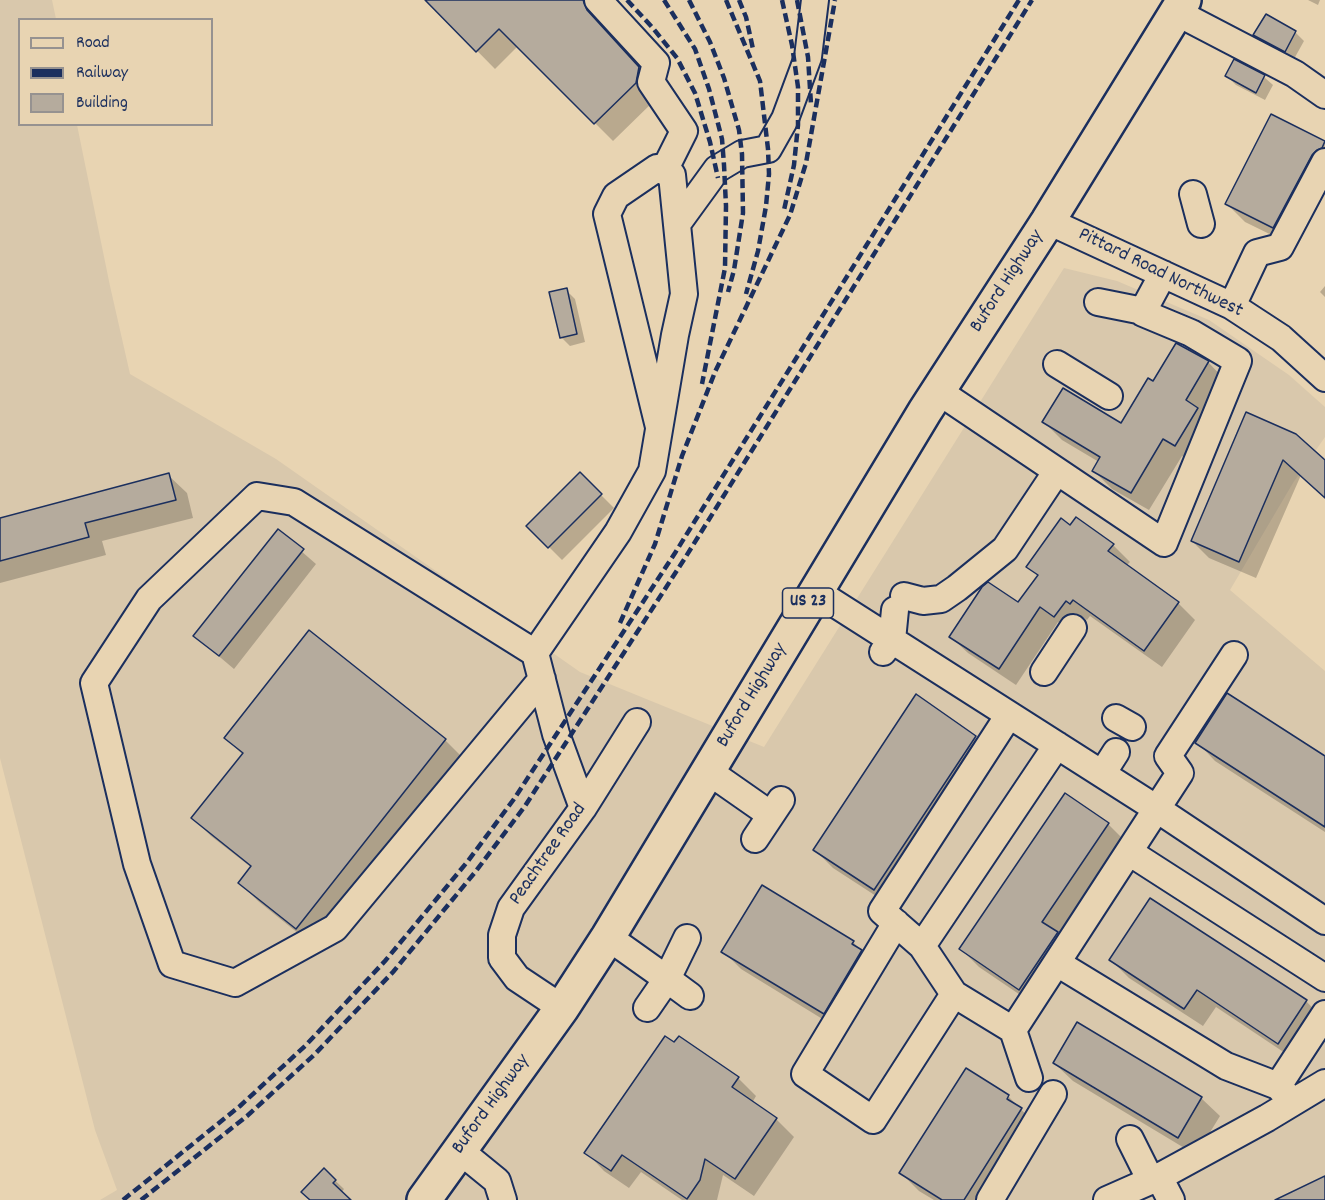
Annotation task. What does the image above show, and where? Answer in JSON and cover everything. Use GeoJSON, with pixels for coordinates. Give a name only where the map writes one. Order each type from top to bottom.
{"type":"FeatureCollection","features":[{"type":"Feature","properties":{"kind":"main road","name":"Buford Highway"},"geometry":{"type":"LineString","coordinates":[[424,1200],[562,1008],[608,937],[815,591],[938,391],[1048,221],[1180,6]]}},
{"type":"Feature","properties":{"kind":"street"},"geometry":{"type":"LineString","coordinates":[[598,0],[656,63],[651,82],[684,131],[664,171]]}},
{"type":"Feature","properties":{"kind":"street"},"geometry":{"type":"LineString","coordinates":[[677,224],[717,170],[742,154],[768,149],[785,119],[808,57],[815,0]]}},
{"type":"Feature","properties":{"kind":"street"},"geometry":{"type":"LineString","coordinates":[[1180,6],[1325,94]]}},
{"type":"Feature","properties":{"kind":"street"},"geometry":{"type":"LineString","coordinates":[[1232,306],[1257,253],[1280,247],[1325,162]]}},
{"type":"Feature","properties":{"kind":"street"},"geometry":{"type":"LineString","coordinates":[[535,653],[618,532],[652,471],[684,294],[672,174],[657,168],[616,196],[607,214],[659,427]]}},
{"type":"Feature","properties":{"kind":"street"},"geometry":{"type":"LineString","coordinates":[[1193,194],[1201,224]]}},
{"type":"Feature","properties":{"kind":"street","name":"Pittard Road Northwest"},"geometry":{"type":"LineString","coordinates":[[1048,221],[1232,306],[1281,338],[1325,378]]}},
{"type":"Feature","properties":{"kind":"street"},"geometry":{"type":"LineString","coordinates":[[1145,319],[1163,274]]}},
{"type":"Feature","properties":{"kind":"street"},"geometry":{"type":"LineString","coordinates":[[938,391],[1164,543],[1238,361],[1191,333],[1098,302]]}},
{"type":"Feature","properties":{"kind":"street"},"geometry":{"type":"LineString","coordinates":[[1057,364],[1109,396]]}},
{"type":"Feature","properties":{"kind":"street"},"geometry":{"type":"LineString","coordinates":[[887,647],[900,603],[941,599],[1005,549],[1057,471]]}},
{"type":"Feature","properties":{"kind":"street"},"geometry":{"type":"LineString","coordinates":[[542,680],[335,928],[235,983],[172,964],[137,864],[94,683],[149,599],[257,496],[294,502],[535,653],[542,680],[556,734],[583,808]]}},
{"type":"Feature","properties":{"kind":"street"},"geometry":{"type":"LineString","coordinates":[[815,591],[887,647],[1009,715],[1322,913]]}},
{"type":"Feature","properties":{"kind":"street"},"geometry":{"type":"LineString","coordinates":[[1044,672],[1073,628]]}},
{"type":"Feature","properties":{"kind":"street"},"geometry":{"type":"LineString","coordinates":[[1013,1030],[1157,809],[1185,776],[1168,756],[1234,655]]}},
{"type":"Feature","properties":{"kind":"street"},"geometry":{"type":"LineString","coordinates":[[1009,715],[882,911],[922,946],[954,994],[1013,1030],[1029,1077]]}},
{"type":"Feature","properties":{"kind":"street","name":"Peachtree Road"},"geometry":{"type":"LineString","coordinates":[[562,1008],[517,978],[502,957],[502,935],[511,908],[583,808],[637,722]]}},
{"type":"Feature","properties":{"kind":"street"},"geometry":{"type":"LineString","coordinates":[[922,946],[1057,745]]}},
{"type":"Feature","properties":{"kind":"street"},"geometry":{"type":"LineString","coordinates":[[1102,774],[1116,752]]}},
{"type":"Feature","properties":{"kind":"street"},"geometry":{"type":"LineString","coordinates":[[708,771],[777,807],[755,839]]}},
{"type":"Feature","properties":{"kind":"street"},"geometry":{"type":"LineString","coordinates":[[1130,852],[1325,978]]}},
{"type":"Feature","properties":{"kind":"street"},"geometry":{"type":"LineString","coordinates":[[896,923],[806,1074],[873,1120],[954,994]]}},
{"type":"Feature","properties":{"kind":"street"},"geometry":{"type":"LineString","coordinates":[[608,937],[690,996]]}},
{"type":"Feature","properties":{"kind":"street"},"geometry":{"type":"LineString","coordinates":[[648,1008],[667,980],[687,938]]}},
{"type":"Feature","properties":{"kind":"street"},"geometry":{"type":"LineString","coordinates":[[1058,963],[1226,1066],[1286,1095]]}},
{"type":"Feature","properties":{"kind":"street"},"geometry":{"type":"LineString","coordinates":[[1286,1095],[1325,1014]]}},
{"type":"Feature","properties":{"kind":"street"},"geometry":{"type":"LineString","coordinates":[[1107,1200],[1155,1179],[1286,1095],[1325,1083]]}},
{"type":"Feature","properties":{"kind":"street"},"geometry":{"type":"LineString","coordinates":[[990,1200],[1053,1094]]}},
{"type":"Feature","properties":{"kind":"street"},"geometry":{"type":"LineString","coordinates":[[1130,1139],[1171,1200]]}},
{"type":"Feature","properties":{"kind":"street"},"geometry":{"type":"LineString","coordinates":[[459,1150],[497,1181],[503,1200]]}},
{"type":"Feature","properties":{"kind":"shaded area"},"geometry":{"type":"Polygon","coordinates":[[[0,0],[52,0],[56,18],[18,18],[18,126],[77,126],[130,374],[276,459],[580,672],[764,747],[1064,268],[1117,281],[1209,320],[1289,375],[1325,407],[1325,437],[1293,483],[1230,590],[1325,671],[1325,1200],[100,1200],[117,1190],[95,1130],[0,758],[0,0]]]}},
{"type":"Feature","properties":{"kind":"building"},"geometry":{"type":"Polygon","coordinates":[[[425,0],[583,0],[587,10],[639,67],[636,83],[594,124],[499,29],[476,52],[425,0]]]}},
{"type":"Feature","properties":{"kind":"building"},"geometry":{"type":"Polygon","coordinates":[[[1266,14],[1296,31],[1285,52],[1253,35],[1266,14]]]}},
{"type":"Feature","properties":{"kind":"building"},"geometry":{"type":"Polygon","coordinates":[[[1234,59],[1265,75],[1256,93],[1225,76],[1234,59]]]}},
{"type":"Feature","properties":{"kind":"building"},"geometry":{"type":"Polygon","coordinates":[[[1271,114],[1325,141],[1322,148],[1312,155],[1273,228],[1225,204],[1271,114]]]}},
{"type":"Feature","properties":{"kind":"building"},"geometry":{"type":"Polygon","coordinates":[[[567,288],[577,334],[560,338],[549,292],[567,288]]]}},
{"type":"Feature","properties":{"kind":"building"},"geometry":{"type":"Polygon","coordinates":[[[1176,343],[1209,361],[1186,400],[1198,408],[1175,446],[1163,439],[1131,493],[1092,471],[1100,457],[1042,422],[1063,388],[1121,423],[1148,378],[1153,381],[1176,343]]]}},
{"type":"Feature","properties":{"kind":"building"},"geometry":{"type":"Polygon","coordinates":[[[1246,412],[1296,434],[1325,460],[1325,498],[1283,460],[1239,562],[1191,541],[1246,412]]]}},
{"type":"Feature","properties":{"kind":"building"},"geometry":{"type":"Polygon","coordinates":[[[580,472],[602,494],[548,548],[526,526],[580,472]]]}},
{"type":"Feature","properties":{"kind":"building"},"geometry":{"type":"Polygon","coordinates":[[[169,473],[176,500],[85,523],[89,537],[0,561],[0,518],[169,473]]]}},
{"type":"Feature","properties":{"kind":"building"},"geometry":{"type":"Polygon","coordinates":[[[1076,517],[1114,544],[1108,551],[1179,602],[1144,651],[1073,600],[1070,604],[1066,601],[1054,617],[1040,607],[999,669],[949,637],[982,587],[988,582],[1018,602],[1038,575],[1026,567],[1061,518],[1070,525],[1076,517]]]}},
{"type":"Feature","properties":{"kind":"building"},"geometry":{"type":"Polygon","coordinates":[[[278,529],[304,549],[219,656],[193,636],[278,529]]]}},
{"type":"Feature","properties":{"kind":"building"},"geometry":{"type":"Polygon","coordinates":[[[309,630],[446,739],[296,929],[238,883],[251,866],[191,818],[243,753],[224,738],[309,630]]]}},
{"type":"Feature","properties":{"kind":"building"},"geometry":{"type":"Polygon","coordinates":[[[1227,693],[1325,756],[1325,827],[1195,743],[1227,693]]]}},
{"type":"Feature","properties":{"kind":"building"},"geometry":{"type":"Polygon","coordinates":[[[916,694],[976,736],[874,890],[813,850],[916,694]]]}},
{"type":"Feature","properties":{"kind":"building"},"geometry":{"type":"Polygon","coordinates":[[[1065,793],[1109,823],[1042,922],[1058,932],[1019,990],[959,949],[1065,793]]]}},
{"type":"Feature","properties":{"kind":"building"},"geometry":{"type":"Polygon","coordinates":[[[762,885],[854,941],[852,944],[862,950],[824,1014],[721,952],[762,885]]]}},
{"type":"Feature","properties":{"kind":"building"},"geometry":{"type":"Polygon","coordinates":[[[1150,898],[1307,1000],[1278,1044],[1197,990],[1184,1009],[1109,960],[1150,898]]]}},
{"type":"Feature","properties":{"kind":"building"},"geometry":{"type":"Polygon","coordinates":[[[1077,1022],[1202,1097],[1178,1138],[1053,1063],[1077,1022]]]}},
{"type":"Feature","properties":{"kind":"building"},"geometry":{"type":"Polygon","coordinates":[[[665,1036],[674,1042],[679,1036],[739,1077],[732,1087],[777,1118],[735,1179],[705,1159],[700,1180],[687,1199],[622,1155],[611,1171],[584,1153],[665,1036]]]}},
{"type":"Feature","properties":{"kind":"building"},"geometry":{"type":"Polygon","coordinates":[[[966,1068],[1009,1095],[1007,1099],[1022,1108],[964,1200],[942,1200],[899,1173],[966,1068]]]}},
{"type":"Feature","properties":{"kind":"building"},"geometry":{"type":"Polygon","coordinates":[[[324,1168],[336,1180],[333,1183],[351,1200],[310,1200],[301,1192],[324,1168]]]}},
{"type":"Feature","properties":{"kind":"building"},"geometry":{"type":"Polygon","coordinates":[[[1325,1176],[1325,1200],[1275,1200],[1325,1176]]]}},
{"type":"Feature","properties":{"kind":"railway"},"geometry":{"type":"LineString","coordinates":[[627,0],[677,58],[695,93],[718,178]]}},
{"type":"Feature","properties":{"kind":"railway"},"geometry":{"type":"LineString","coordinates":[[664,0],[695,49],[709,89],[722,139],[726,206],[725,268],[702,384]]}},
{"type":"Feature","properties":{"kind":"railway"},"geometry":{"type":"LineString","coordinates":[[689,0],[710,42],[724,78],[739,130],[742,154],[743,213],[728,292]]}},
{"type":"Feature","properties":{"kind":"railway"},"geometry":{"type":"LineString","coordinates":[[726,0],[760,81],[768,149],[769,174],[766,206],[758,251],[746,294]]}},
{"type":"Feature","properties":{"kind":"railway"},"geometry":{"type":"LineString","coordinates":[[739,0],[746,17],[753,49]]}},
{"type":"Feature","properties":{"kind":"railway"},"geometry":{"type":"LineString","coordinates":[[782,0],[798,87],[798,125],[794,165],[784,210]]}},
{"type":"Feature","properties":{"kind":"railway"},"geometry":{"type":"LineString","coordinates":[[797,0],[808,57],[811,104]]}},
{"type":"Feature","properties":{"kind":"railway"},"geometry":{"type":"LineString","coordinates":[[620,623],[655,544],[682,456],[715,372],[790,215],[806,163],[835,0]]}},
{"type":"Feature","properties":{"kind":"railway"},"geometry":{"type":"LineString","coordinates":[[123,1200],[240,1106],[305,1046],[385,961],[468,861],[514,799],[675,553],[1019,0]]}},
{"type":"Feature","properties":{"kind":"railway"},"geometry":{"type":"LineString","coordinates":[[141,1200],[247,1116],[314,1055],[393,972],[476,871],[525,806],[685,558],[1032,0]]}}]}
